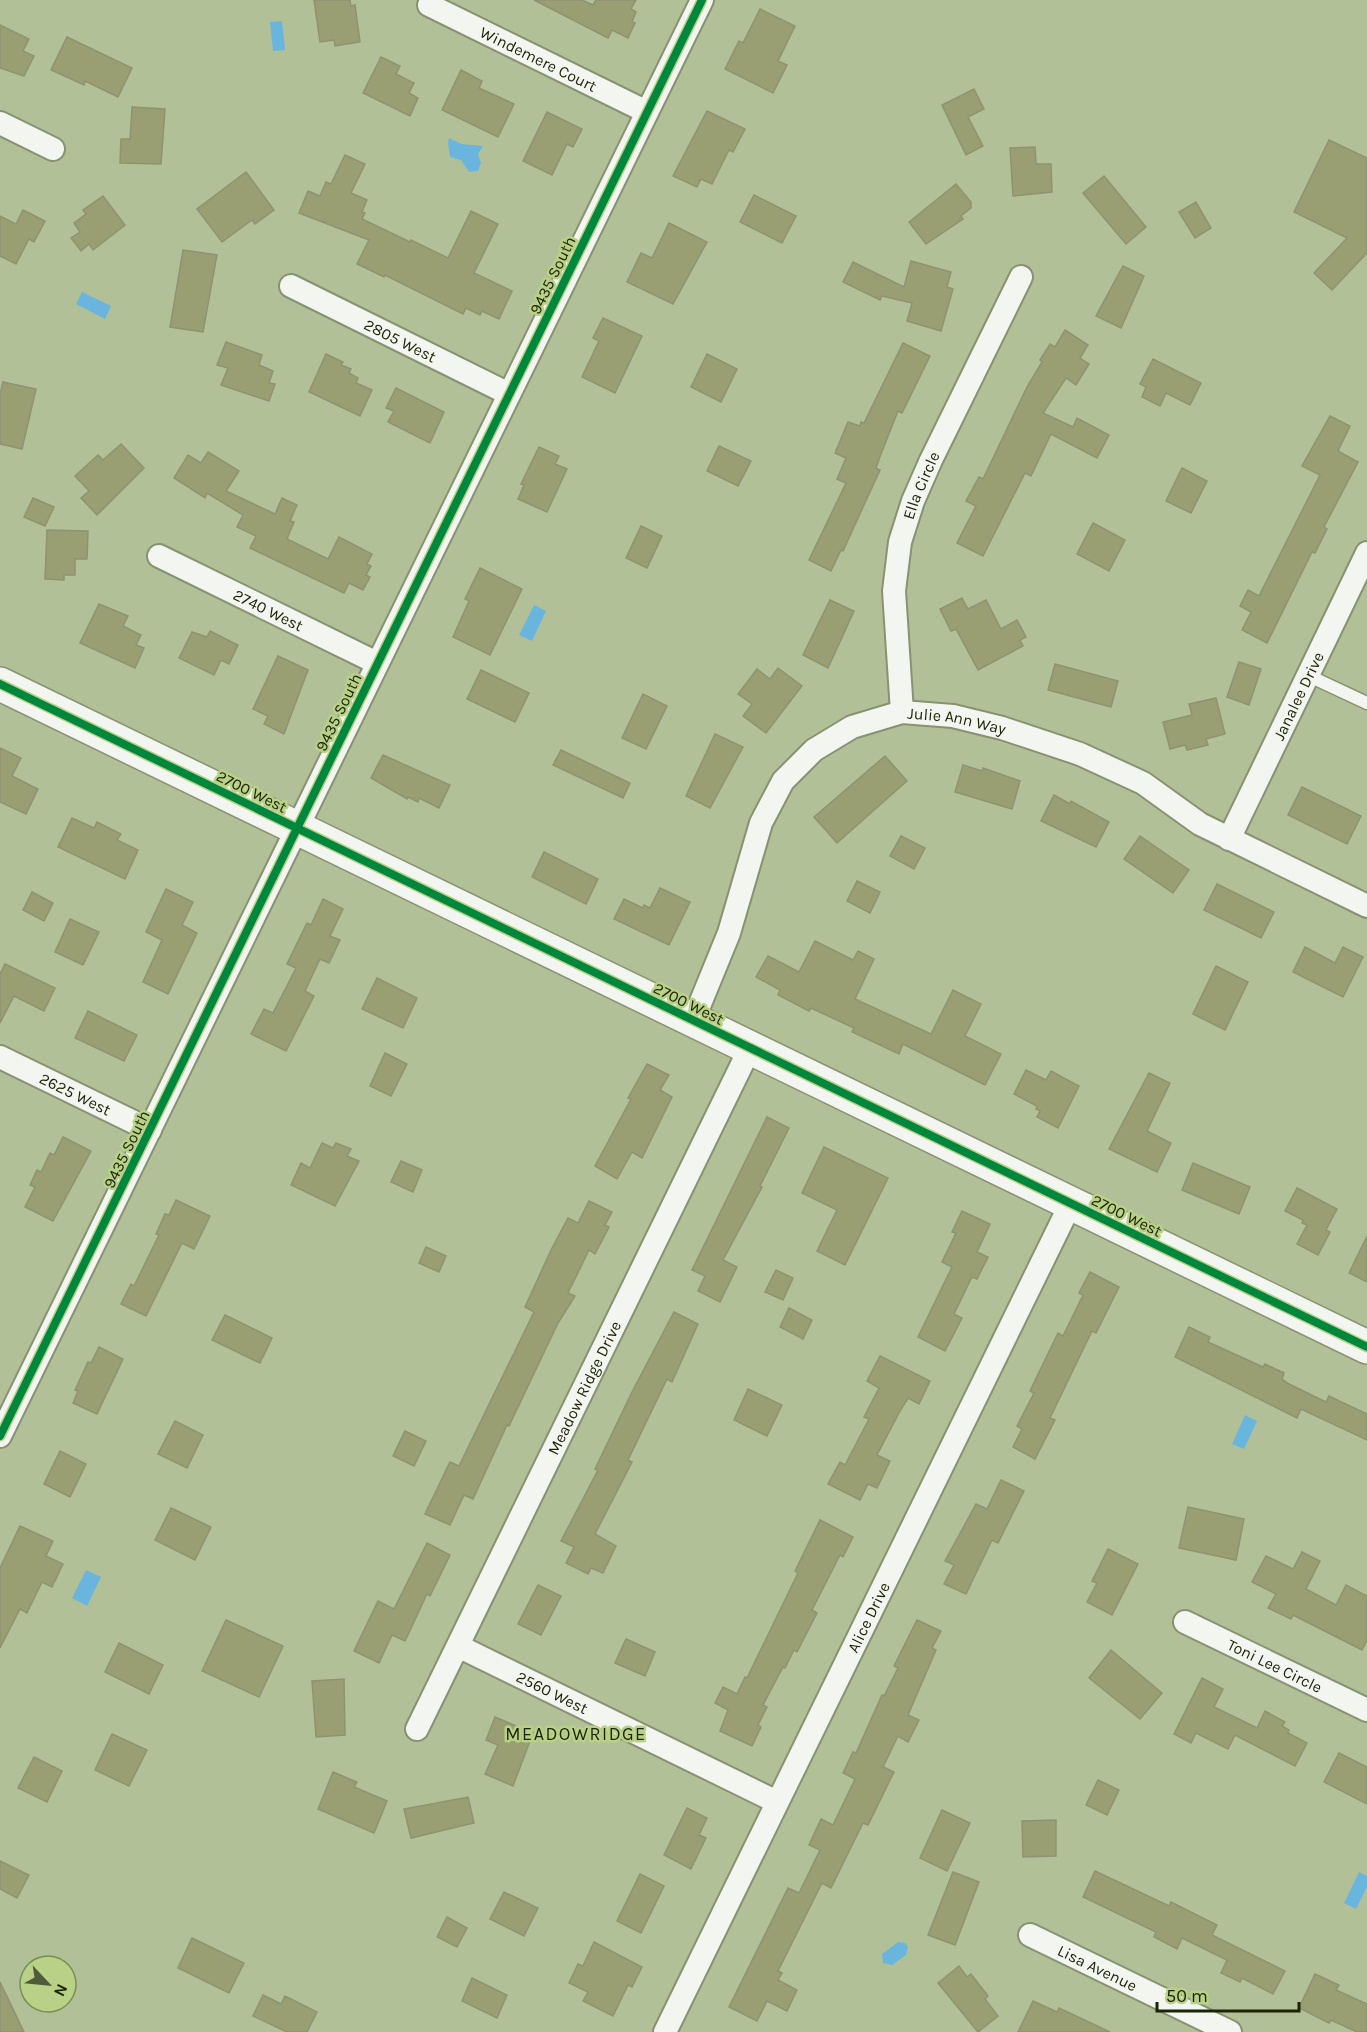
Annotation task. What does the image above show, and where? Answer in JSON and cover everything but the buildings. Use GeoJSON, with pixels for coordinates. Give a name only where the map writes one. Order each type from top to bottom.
{"type":"FeatureCollection","features":[{"type":"Feature","properties":{"kind":"main road","name":"2700 West"},"geometry":{"type":"LineString","coordinates":[[0,684],[1367,1347]]}},
{"type":"Feature","properties":{"kind":"street","name":"9435 South"},"geometry":{"type":"LineString","coordinates":[[3,1423],[150,1130],[702,0]]}},
{"type":"Feature","properties":{"kind":"street","name":"Windemere Court"},"geometry":{"type":"LineString","coordinates":[[429,5],[647,112]]}},
{"type":"Feature","properties":{"kind":"street"},"geometry":{"type":"LineString","coordinates":[[0,123],[53,149]]}},
{"type":"Feature","properties":{"kind":"street","name":"Ella Circle"},"geometry":{"type":"LineString","coordinates":[[902,712],[894,591],[900,542],[913,501],[931,460],[1022,277]]}},
{"type":"Feature","properties":{"kind":"street","name":"2805 West"},"geometry":{"type":"LineString","coordinates":[[291,286],[509,394]]}},
{"type":"Feature","properties":{"kind":"street","name":"Janalee Drive"},"geometry":{"type":"LineString","coordinates":[[1229,838],[1367,553]]}},
{"type":"Feature","properties":{"kind":"street","name":"2740 West"},"geometry":{"type":"LineString","coordinates":[[159,556],[377,663]]}},
{"type":"Feature","properties":{"kind":"street","name":"Julie Ann Way"},"geometry":{"type":"LineString","coordinates":[[693,1021],[729,933],[761,823],[783,781],[814,750],[852,727],[902,712],[953,716],[1002,728],[1080,754],[1143,783],[1200,824],[1367,906]]}},
{"type":"Feature","properties":{"kind":"street","name":"Meadow Ridge Drive"},"geometry":{"type":"LineString","coordinates":[[417,1729],[750,1048]]}},
{"type":"Feature","properties":{"kind":"street","name":"2625 West"},"geometry":{"type":"LineString","coordinates":[[0,1057],[150,1130]]}},
{"type":"Feature","properties":{"kind":"street","name":"Alice Drive"},"geometry":{"type":"LineString","coordinates":[[665,2032],[1071,1203]]}},
{"type":"Feature","properties":{"kind":"street","name":"Toni Lee Circle"},"geometry":{"type":"LineString","coordinates":[[1185,1622],[1367,1710]]}},
{"type":"Feature","properties":{"kind":"street","name":"2560 West"},"geometry":{"type":"LineString","coordinates":[[458,1646],[777,1803]]}},
{"type":"Feature","properties":{"kind":"street","name":"Lisa Avenue"},"geometry":{"type":"LineString","coordinates":[[1030,1935],[1230,2032]]}},
{"type":"Feature","properties":{"kind":"lane"},"geometry":{"type":"LineString","coordinates":[[1308,675],[1367,703]]}},
{"type":"Feature","properties":{"kind":"water"},"geometry":{"type":"Polygon","coordinates":[[[282,21],[285,50],[273,51],[270,22],[282,21]]]}},
{"type":"Feature","properties":{"kind":"water"},"geometry":{"type":"Polygon","coordinates":[[[449,138],[462,144],[483,146],[478,154],[481,163],[478,171],[469,172],[461,160],[450,157],[449,138]]]}},
{"type":"Feature","properties":{"kind":"water"},"geometry":{"type":"Polygon","coordinates":[[[82,292],[111,306],[105,319],[76,304],[82,292]]]}},
{"type":"Feature","properties":{"kind":"water"},"geometry":{"type":"Polygon","coordinates":[[[534,605],[546,611],[532,641],[519,635],[534,605]]]}},
{"type":"Feature","properties":{"kind":"water"},"geometry":{"type":"Polygon","coordinates":[[[1245,1415],[1257,1421],[1244,1449],[1232,1444],[1245,1415]]]}},
{"type":"Feature","properties":{"kind":"water"},"geometry":{"type":"Polygon","coordinates":[[[86,1570],[101,1577],[87,1606],[72,1598],[86,1570]]]}},
{"type":"Feature","properties":{"kind":"water"},"geometry":{"type":"Polygon","coordinates":[[[1359,1872],[1367,1876],[1367,1887],[1356,1909],[1344,1903],[1359,1872]]]}},
{"type":"Feature","properties":{"kind":"water"},"geometry":{"type":"Polygon","coordinates":[[[898,1942],[905,1943],[908,1947],[906,1955],[892,1965],[883,1963],[882,1954],[898,1942]]]}},
{"type":"Feature","properties":{"kind":"cycle path"},"geometry":{"type":"LineString","coordinates":[[0,1436],[702,0]]}},
{"type":"Feature","properties":{"kind":"cycle path"},"geometry":{"type":"LineString","coordinates":[[0,684],[1367,1347]]}},
{"type":"Feature","properties":{"kind":"district","name":"MEADOWRIDGE"},"geometry":{"type":"Point","coordinates":[576,1734]}}]}
